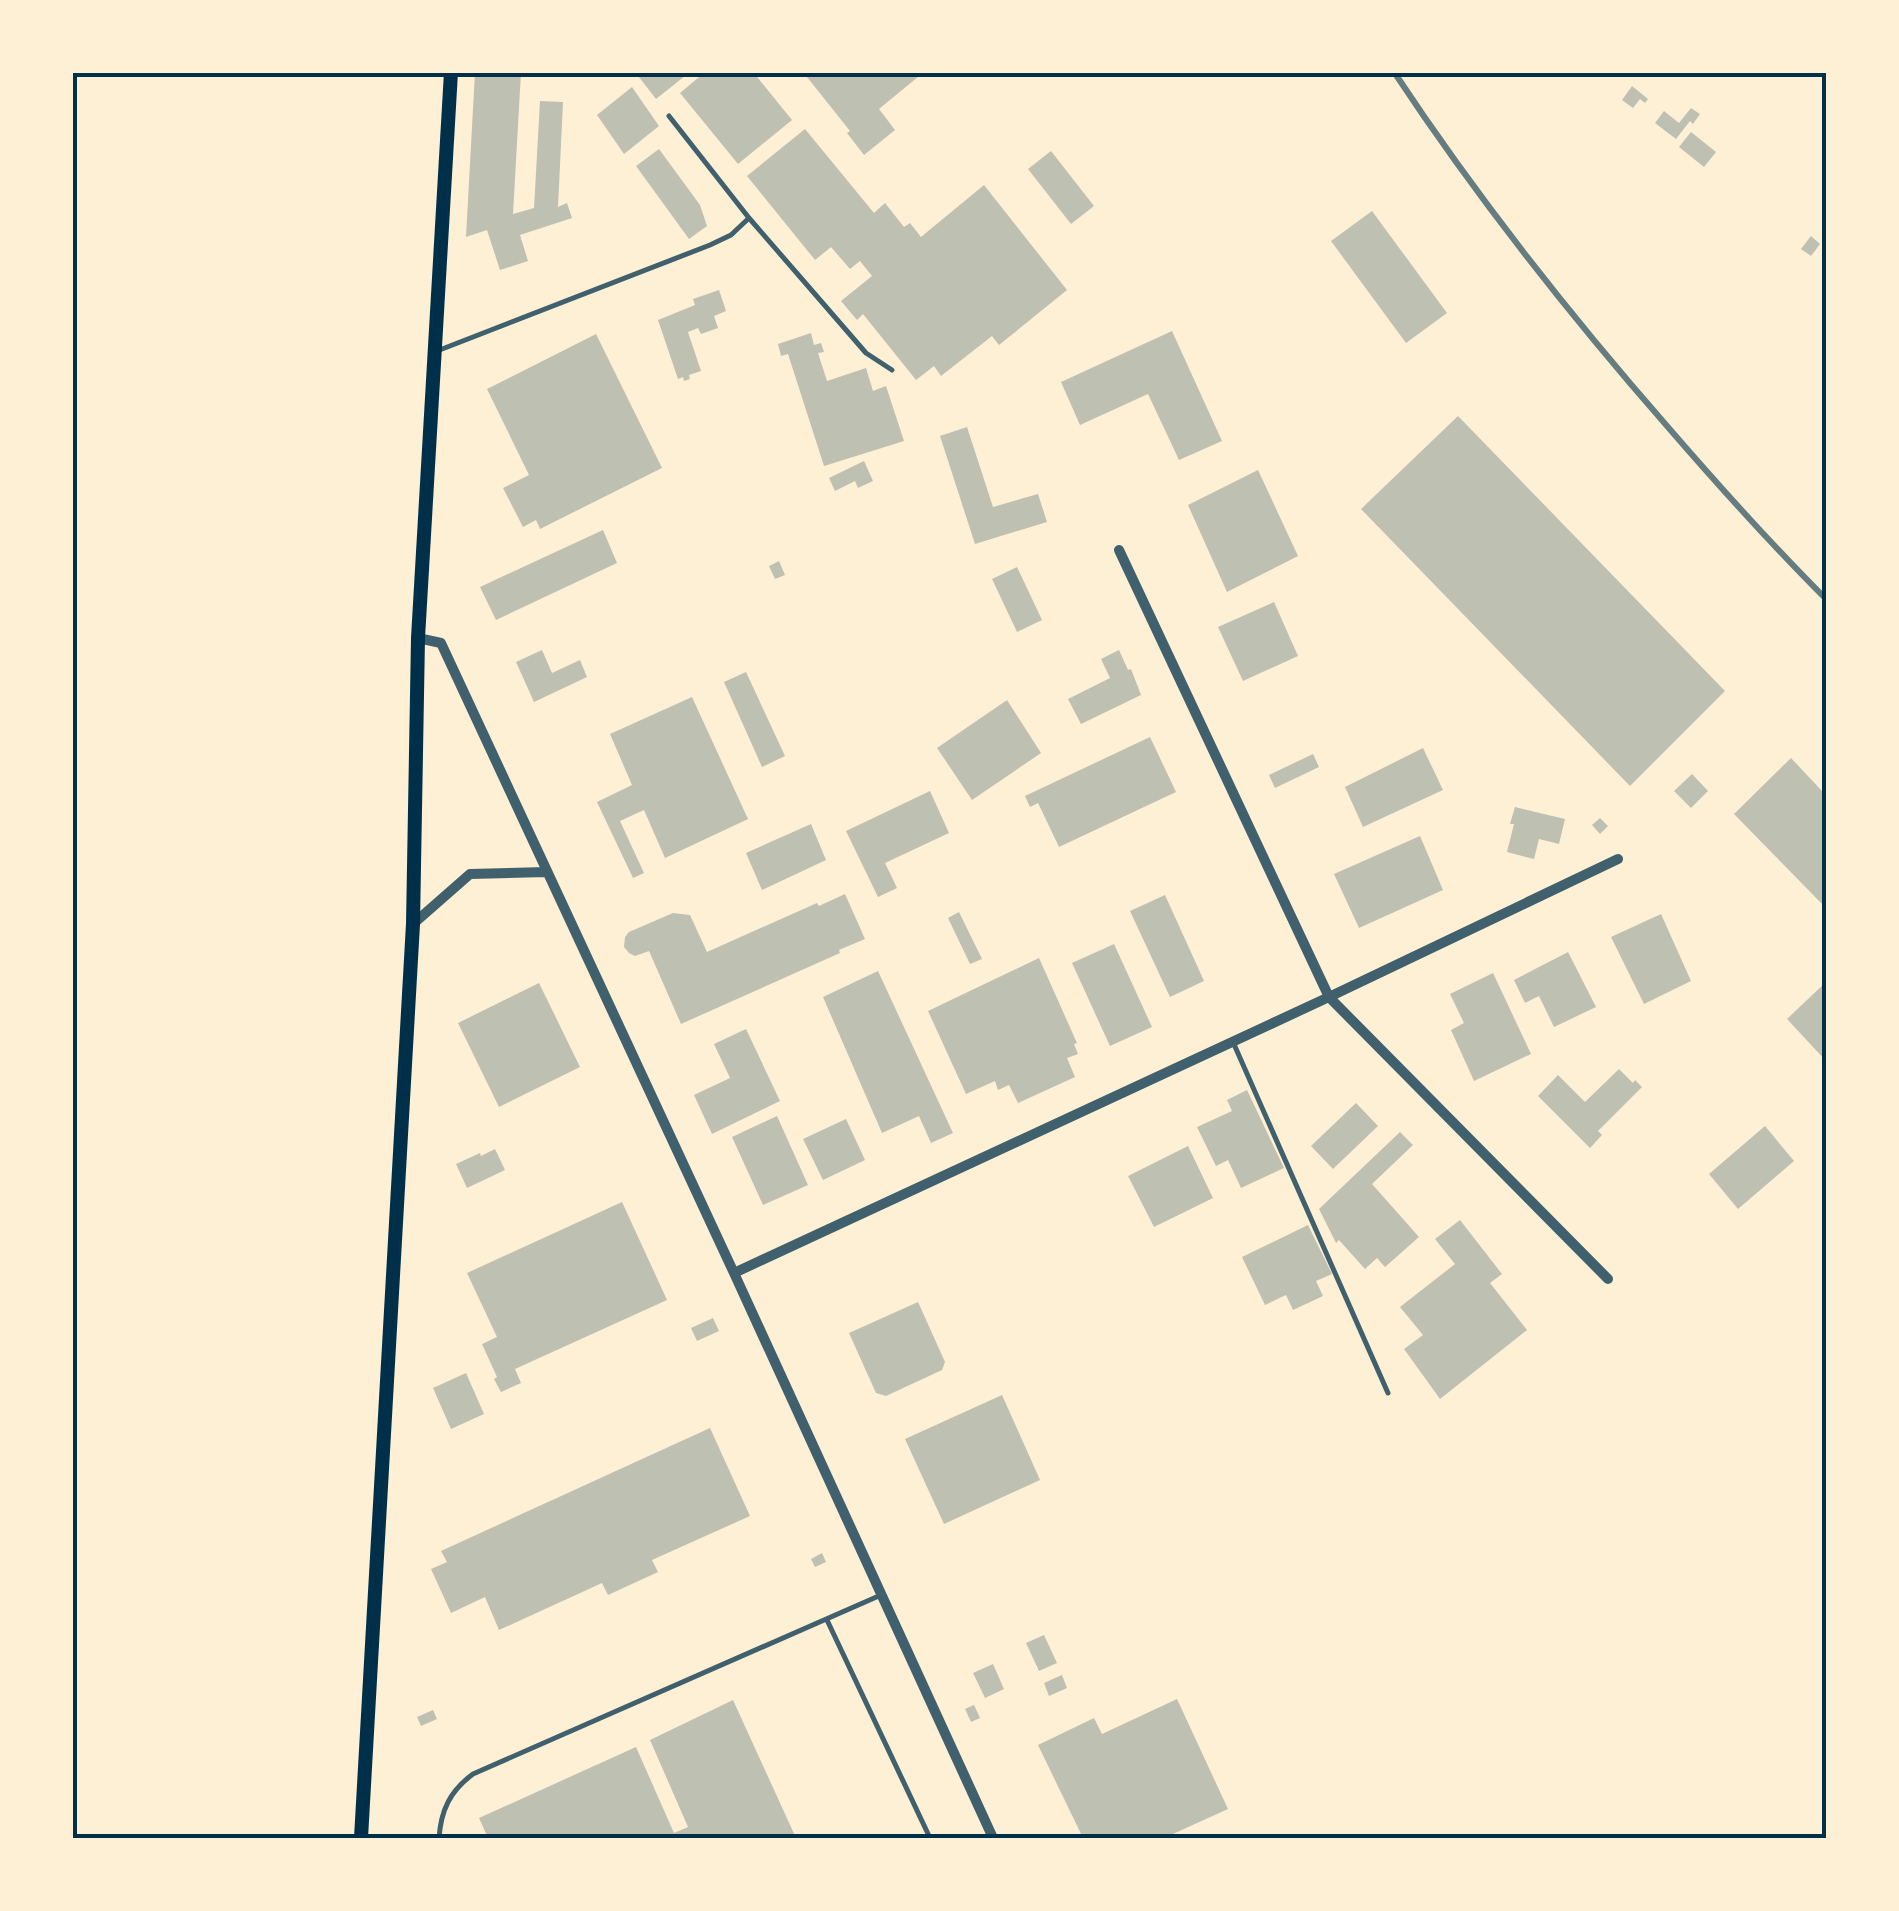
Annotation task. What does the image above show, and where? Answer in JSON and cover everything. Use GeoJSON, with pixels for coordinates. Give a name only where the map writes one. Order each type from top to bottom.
{"type":"FeatureCollection","features":[{"type":"Feature","properties":{"kind":"main road"},"geometry":{"type":"LineString","coordinates":[[361,1838],[413,924],[418,638],[451,72]]}},
{"type":"Feature","properties":{"kind":"street"},"geometry":{"type":"LineString","coordinates":[[1119,550],[1329,997],[1608,1279]]}},
{"type":"Feature","properties":{"kind":"street"},"geometry":{"type":"LineString","coordinates":[[418,638],[441,643],[992,1838]]}},
{"type":"Feature","properties":{"kind":"street"},"geometry":{"type":"LineString","coordinates":[[734,1273],[1618,859]]}},
{"type":"Feature","properties":{"kind":"street"},"geometry":{"type":"LineString","coordinates":[[413,924],[470,874],[546,872]]}},
{"type":"Feature","properties":{"kind":"lane"},"geometry":{"type":"LineString","coordinates":[[669,116],[749,218],[866,352],[892,370]]}},
{"type":"Feature","properties":{"kind":"lane"},"geometry":{"type":"LineString","coordinates":[[434,352],[710,245],[730,235],[749,218]]}},
{"type":"Feature","properties":{"kind":"lane"},"geometry":{"type":"LineString","coordinates":[[1233,1042],[1388,1392]]}},
{"type":"Feature","properties":{"kind":"lane"},"geometry":{"type":"LineString","coordinates":[[439,1838],[440,1818],[447,1802],[458,1785],[473,1774],[881,1595]]}},
{"type":"Feature","properties":{"kind":"lane"},"geometry":{"type":"LineString","coordinates":[[827,1620],[930,1838]]}},
{"type":"Feature","properties":{"kind":"building"},"geometry":{"type":"Polygon","coordinates":[[[475,72],[521,72],[513,214],[534,208],[540,101],[563,102],[558,207],[567,203],[572,218],[520,235],[528,261],[500,270],[487,230],[466,237],[475,72]]]}},
{"type":"Feature","properties":{"kind":"building"},"geometry":{"type":"Polygon","coordinates":[[[635,72],[690,72],[656,99],[635,72]]]}},
{"type":"Feature","properties":{"kind":"building"},"geometry":{"type":"Polygon","coordinates":[[[705,72],[753,72],[792,120],[738,164],[680,93],[705,72]]]}},
{"type":"Feature","properties":{"kind":"building"},"geometry":{"type":"Polygon","coordinates":[[[803,72],[924,72],[879,109],[895,130],[864,155],[803,72]]]}},
{"type":"Feature","properties":{"kind":"building"},"geometry":{"type":"Polygon","coordinates":[[[1632,86],[1648,99],[1645,103],[1640,99],[1633,108],[1622,100],[1632,86]]]}},
{"type":"Feature","properties":{"kind":"building"},"geometry":{"type":"Polygon","coordinates":[[[632,87],[659,126],[624,154],[597,115],[632,87]]]}},
{"type":"Feature","properties":{"kind":"building"},"geometry":{"type":"Polygon","coordinates":[[[1691,108],[1700,114],[1676,139],[1655,123],[1664,111],[1679,123],[1691,108]]]}},
{"type":"Feature","properties":{"kind":"building"},"geometry":{"type":"Polygon","coordinates":[[[805,129],[874,213],[885,203],[904,227],[910,223],[921,237],[984,185],[1067,290],[999,345],[992,336],[941,376],[934,366],[916,380],[863,314],[857,320],[841,301],[872,276],[860,261],[850,269],[831,247],[815,260],[747,176],[805,129]]]}},
{"type":"Feature","properties":{"kind":"building"},"geometry":{"type":"Polygon","coordinates":[[[1691,132],[1716,152],[1704,167],[1679,147],[1691,132]]]}},
{"type":"Feature","properties":{"kind":"building"},"geometry":{"type":"Polygon","coordinates":[[[659,149],[700,205],[707,226],[689,239],[636,166],[659,149]]]}},
{"type":"Feature","properties":{"kind":"building"},"geometry":{"type":"Polygon","coordinates":[[[1051,151],[1094,206],[1071,224],[1028,169],[1051,151]]]}},
{"type":"Feature","properties":{"kind":"building"},"geometry":{"type":"Polygon","coordinates":[[[1372,211],[1447,313],[1406,343],[1331,241],[1372,211]]]}},
{"type":"Feature","properties":{"kind":"building"},"geometry":{"type":"Polygon","coordinates":[[[1811,236],[1820,244],[1811,256],[1801,249],[1811,236]]]}},
{"type":"Feature","properties":{"kind":"building"},"geometry":{"type":"Polygon","coordinates":[[[719,290],[726,311],[714,316],[718,328],[701,334],[698,328],[688,332],[701,371],[689,375],[690,379],[678,379],[658,320],[695,305],[693,299],[719,290]]]}},
{"type":"Feature","properties":{"kind":"building"},"geometry":{"type":"Polygon","coordinates":[[[1172,331],[1222,441],[1179,460],[1148,394],[1080,425],[1061,382],[1172,331]]]}},
{"type":"Feature","properties":{"kind":"building"},"geometry":{"type":"Polygon","coordinates":[[[811,333],[814,345],[821,343],[824,352],[818,353],[827,381],[866,368],[873,391],[886,386],[904,441],[824,466],[788,354],[781,356],[778,344],[811,333]]]}},
{"type":"Feature","properties":{"kind":"building"},"geometry":{"type":"Polygon","coordinates":[[[596,334],[662,468],[540,529],[536,520],[523,527],[503,488],[529,475],[487,389],[596,334]]]}},
{"type":"Feature","properties":{"kind":"building"},"geometry":{"type":"Polygon","coordinates":[[[1458,416],[1725,691],[1630,786],[1361,509],[1458,416]]]}},
{"type":"Feature","properties":{"kind":"building"},"geometry":{"type":"Polygon","coordinates":[[[967,427],[993,507],[1038,494],[1047,522],[975,544],[940,436],[967,427]]]}},
{"type":"Feature","properties":{"kind":"building"},"geometry":{"type":"Polygon","coordinates":[[[864,461],[873,481],[858,488],[855,481],[835,491],[829,478],[864,461]]]}},
{"type":"Feature","properties":{"kind":"building"},"geometry":{"type":"Polygon","coordinates":[[[1258,470],[1298,556],[1227,592],[1188,505],[1258,470]]]}},
{"type":"Feature","properties":{"kind":"building"},"geometry":{"type":"Polygon","coordinates":[[[603,530],[617,563],[496,620],[480,587],[603,530]]]}},
{"type":"Feature","properties":{"kind":"building"},"geometry":{"type":"Polygon","coordinates":[[[779,561],[785,575],[775,579],[769,566],[779,561]]]}},
{"type":"Feature","properties":{"kind":"building"},"geometry":{"type":"Polygon","coordinates":[[[1017,567],[1042,620],[1017,632],[992,579],[1017,567]]]}},
{"type":"Feature","properties":{"kind":"building"},"geometry":{"type":"Polygon","coordinates":[[[1274,602],[1298,656],[1243,681],[1218,627],[1274,602]]]}},
{"type":"Feature","properties":{"kind":"building"},"geometry":{"type":"Polygon","coordinates":[[[542,650],[552,673],[580,660],[587,677],[534,702],[516,662],[542,650]]]}},
{"type":"Feature","properties":{"kind":"building"},"geometry":{"type":"Polygon","coordinates":[[[1119,650],[1141,695],[1081,724],[1068,699],[1110,678],[1101,659],[1119,650]]]}},
{"type":"Feature","properties":{"kind":"building"},"geometry":{"type":"Polygon","coordinates":[[[746,672],[785,756],[762,767],[724,682],[746,672]]]}},
{"type":"Feature","properties":{"kind":"building"},"geometry":{"type":"Polygon","coordinates":[[[692,697],[748,819],[665,858],[644,810],[620,821],[644,873],[633,878],[597,802],[632,785],[610,734],[692,697]]]}},
{"type":"Feature","properties":{"kind":"building"},"geometry":{"type":"Polygon","coordinates":[[[1007,700],[1041,753],[972,800],[937,748],[1007,700]]]}},
{"type":"Feature","properties":{"kind":"building"},"geometry":{"type":"Polygon","coordinates":[[[1150,737],[1176,792],[1059,847],[1038,803],[1030,807],[1025,796],[1150,737]]]}},
{"type":"Feature","properties":{"kind":"building"},"geometry":{"type":"Polygon","coordinates":[[[1423,748],[1443,790],[1363,827],[1345,787],[1423,748]]]}},
{"type":"Feature","properties":{"kind":"building"},"geometry":{"type":"Polygon","coordinates":[[[1313,754],[1319,767],[1275,788],[1269,775],[1313,754]]]}},
{"type":"Feature","properties":{"kind":"building"},"geometry":{"type":"Polygon","coordinates":[[[1791,758],[1822,791],[1826,786],[1826,908],[1734,814],[1791,758]]]}},
{"type":"Feature","properties":{"kind":"building"},"geometry":{"type":"Polygon","coordinates":[[[1692,774],[1708,791],[1691,808],[1674,791],[1692,774]]]}},
{"type":"Feature","properties":{"kind":"building"},"geometry":{"type":"Polygon","coordinates":[[[930,791],[949,833],[885,863],[897,888],[878,897],[846,831],[930,791]]]}},
{"type":"Feature","properties":{"kind":"building"},"geometry":{"type":"Polygon","coordinates":[[[1515,807],[1565,819],[1559,844],[1539,839],[1534,859],[1507,852],[1515,807]]]}},
{"type":"Feature","properties":{"kind":"building"},"geometry":{"type":"Polygon","coordinates":[[[1600,818],[1608,826],[1600,834],[1592,825],[1600,818]]]}},
{"type":"Feature","properties":{"kind":"building"},"geometry":{"type":"Polygon","coordinates":[[[811,824],[826,860],[762,890],[746,853],[811,824]]]}},
{"type":"Feature","properties":{"kind":"building"},"geometry":{"type":"Polygon","coordinates":[[[1420,836],[1443,890],[1359,928],[1334,874],[1420,836]]]}},
{"type":"Feature","properties":{"kind":"building"},"geometry":{"type":"Polygon","coordinates":[[[845,894],[865,939],[681,1024],[649,951],[635,956],[624,947],[629,932],[673,913],[690,915],[707,952],[845,894]]]}},
{"type":"Feature","properties":{"kind":"building"},"geometry":{"type":"Polygon","coordinates":[[[1165,895],[1204,981],[1170,997],[1130,911],[1165,895]]]}},
{"type":"Feature","properties":{"kind":"building"},"geometry":{"type":"Polygon","coordinates":[[[959,912],[982,959],[970,964],[948,918],[959,912]]]}},
{"type":"Feature","properties":{"kind":"building"},"geometry":{"type":"Polygon","coordinates":[[[1661,914],[1691,981],[1644,1004],[1611,937],[1661,914]]]}},
{"type":"Feature","properties":{"kind":"building"},"geometry":{"type":"Polygon","coordinates":[[[1114,944],[1152,1027],[1110,1046],[1072,963],[1114,944]]]}},
{"type":"Feature","properties":{"kind":"building"},"geometry":{"type":"Polygon","coordinates":[[[1568,952],[1596,1007],[1554,1027],[1539,996],[1525,1003],[1514,980],[1568,952]]]}},
{"type":"Feature","properties":{"kind":"building"},"geometry":{"type":"Polygon","coordinates":[[[1039,958],[1077,1043],[1074,1044],[1078,1054],[1067,1058],[1075,1077],[1018,1103],[1009,1085],[998,1090],[995,1081],[966,1094],[928,1011],[1039,958]]]}},
{"type":"Feature","properties":{"kind":"building"},"geometry":{"type":"Polygon","coordinates":[[[878,971],[953,1133],[931,1143],[919,1116],[882,1133],[823,997],[878,971]]]}},
{"type":"Feature","properties":{"kind":"building"},"geometry":{"type":"Polygon","coordinates":[[[1493,973],[1531,1054],[1474,1081],[1451,1030],[1464,1023],[1450,994],[1493,973]]]}},
{"type":"Feature","properties":{"kind":"building"},"geometry":{"type":"Polygon","coordinates":[[[1826,982],[1826,1061],[1787,1019],[1826,982]]]}},
{"type":"Feature","properties":{"kind":"building"},"geometry":{"type":"Polygon","coordinates":[[[539,983],[580,1067],[499,1107],[458,1023],[539,983]]]}},
{"type":"Feature","properties":{"kind":"building"},"geometry":{"type":"Polygon","coordinates":[[[746,1029],[780,1101],[712,1134],[694,1095],[730,1078],[714,1044],[746,1029]]]}},
{"type":"Feature","properties":{"kind":"building"},"geometry":{"type":"Polygon","coordinates":[[[1619,1069],[1642,1087],[1598,1131],[1602,1135],[1590,1148],[1538,1096],[1558,1075],[1585,1102],[1619,1069]]]}},
{"type":"Feature","properties":{"kind":"building"},"geometry":{"type":"Polygon","coordinates":[[[1247,1090],[1284,1168],[1241,1188],[1228,1160],[1216,1166],[1197,1127],[1232,1111],[1227,1100],[1247,1090]]]}},
{"type":"Feature","properties":{"kind":"building"},"geometry":{"type":"Polygon","coordinates":[[[1356,1103],[1378,1126],[1333,1169],[1311,1146],[1356,1103]]]}},
{"type":"Feature","properties":{"kind":"building"},"geometry":{"type":"Polygon","coordinates":[[[777,1116],[808,1185],[763,1205],[732,1137],[777,1116]]]}},
{"type":"Feature","properties":{"kind":"building"},"geometry":{"type":"Polygon","coordinates":[[[846,1119],[865,1160],[823,1180],[803,1139],[846,1119]]]}},
{"type":"Feature","properties":{"kind":"building"},"geometry":{"type":"Polygon","coordinates":[[[1765,1126],[1794,1161],[1738,1209],[1709,1174],[1765,1126]]]}},
{"type":"Feature","properties":{"kind":"building"},"geometry":{"type":"Polygon","coordinates":[[[1400,1132],[1413,1145],[1372,1184],[1419,1237],[1385,1267],[1377,1258],[1365,1269],[1339,1240],[1336,1243],[1319,1209],[1400,1132]]]}},
{"type":"Feature","properties":{"kind":"building"},"geometry":{"type":"Polygon","coordinates":[[[1188,1146],[1213,1198],[1154,1227],[1128,1176],[1188,1146]]]}},
{"type":"Feature","properties":{"kind":"building"},"geometry":{"type":"Polygon","coordinates":[[[495,1149],[505,1170],[467,1188],[456,1164],[495,1149]]]}},
{"type":"Feature","properties":{"kind":"building"},"geometry":{"type":"Polygon","coordinates":[[[622,1202],[667,1300],[515,1369],[521,1383],[501,1392],[482,1344],[497,1337],[467,1273],[622,1202]]]}},
{"type":"Feature","properties":{"kind":"building"},"geometry":{"type":"Polygon","coordinates":[[[1460,1220],[1502,1274],[1490,1283],[1527,1330],[1440,1399],[1404,1349],[1423,1335],[1400,1307],[1455,1264],[1435,1239],[1460,1220]]]}},
{"type":"Feature","properties":{"kind":"building"},"geometry":{"type":"Polygon","coordinates":[[[1308,1225],[1332,1274],[1316,1281],[1323,1296],[1293,1310],[1286,1295],[1265,1305],[1242,1257],[1308,1225]]]}},
{"type":"Feature","properties":{"kind":"building"},"geometry":{"type":"Polygon","coordinates":[[[918,1302],[945,1362],[942,1370],[886,1396],[876,1393],[849,1333],[918,1302]]]}},
{"type":"Feature","properties":{"kind":"building"},"geometry":{"type":"Polygon","coordinates":[[[713,1318],[719,1331],[697,1341],[691,1328],[713,1318]]]}},
{"type":"Feature","properties":{"kind":"building"},"geometry":{"type":"Polygon","coordinates":[[[466,1373],[484,1414],[451,1429],[433,1388],[466,1373]]]}},
{"type":"Feature","properties":{"kind":"building"},"geometry":{"type":"Polygon","coordinates":[[[1002,1395],[1040,1480],[944,1524],[905,1439],[1002,1395]]]}},
{"type":"Feature","properties":{"kind":"building"},"geometry":{"type":"Polygon","coordinates":[[[710,1428],[750,1516],[652,1560],[658,1572],[608,1595],[602,1583],[499,1630],[485,1597],[451,1613],[431,1569],[447,1562],[441,1551],[710,1428]]]}},
{"type":"Feature","properties":{"kind":"building"},"geometry":{"type":"Polygon","coordinates":[[[822,1553],[826,1562],[815,1567],[811,1559],[822,1553]]]}},
{"type":"Feature","properties":{"kind":"building"},"geometry":{"type":"Polygon","coordinates":[[[1044,1635],[1057,1663],[1039,1671],[1026,1643],[1044,1635]]]}},
{"type":"Feature","properties":{"kind":"building"},"geometry":{"type":"Polygon","coordinates":[[[993,1664],[1004,1689],[985,1698],[973,1673],[993,1664]]]}},
{"type":"Feature","properties":{"kind":"building"},"geometry":{"type":"Polygon","coordinates":[[[1062,1675],[1067,1688],[1049,1696],[1044,1683],[1062,1675]]]}},
{"type":"Feature","properties":{"kind":"building"},"geometry":{"type":"Polygon","coordinates":[[[1177,1699],[1228,1809],[1164,1838],[1083,1838],[1038,1745],[1094,1718],[1102,1734],[1177,1699]]]}},
{"type":"Feature","properties":{"kind":"building"},"geometry":{"type":"Polygon","coordinates":[[[733,1700],[796,1838],[488,1838],[479,1818],[636,1747],[674,1833],[688,1827],[650,1740],[733,1700]]]}},
{"type":"Feature","properties":{"kind":"building"},"geometry":{"type":"Polygon","coordinates":[[[974,1705],[980,1718],[971,1722],[965,1709],[974,1705]]]}},
{"type":"Feature","properties":{"kind":"building"},"geometry":{"type":"Polygon","coordinates":[[[433,1710],[437,1719],[421,1726],[417,1717],[433,1710]]]}},
{"type":"Feature","properties":{"kind":"railway"},"geometry":{"type":"LineString","coordinates":[[1394,72],[1491,209],[1595,341],[1725,492],[1826,599]]}}]}
